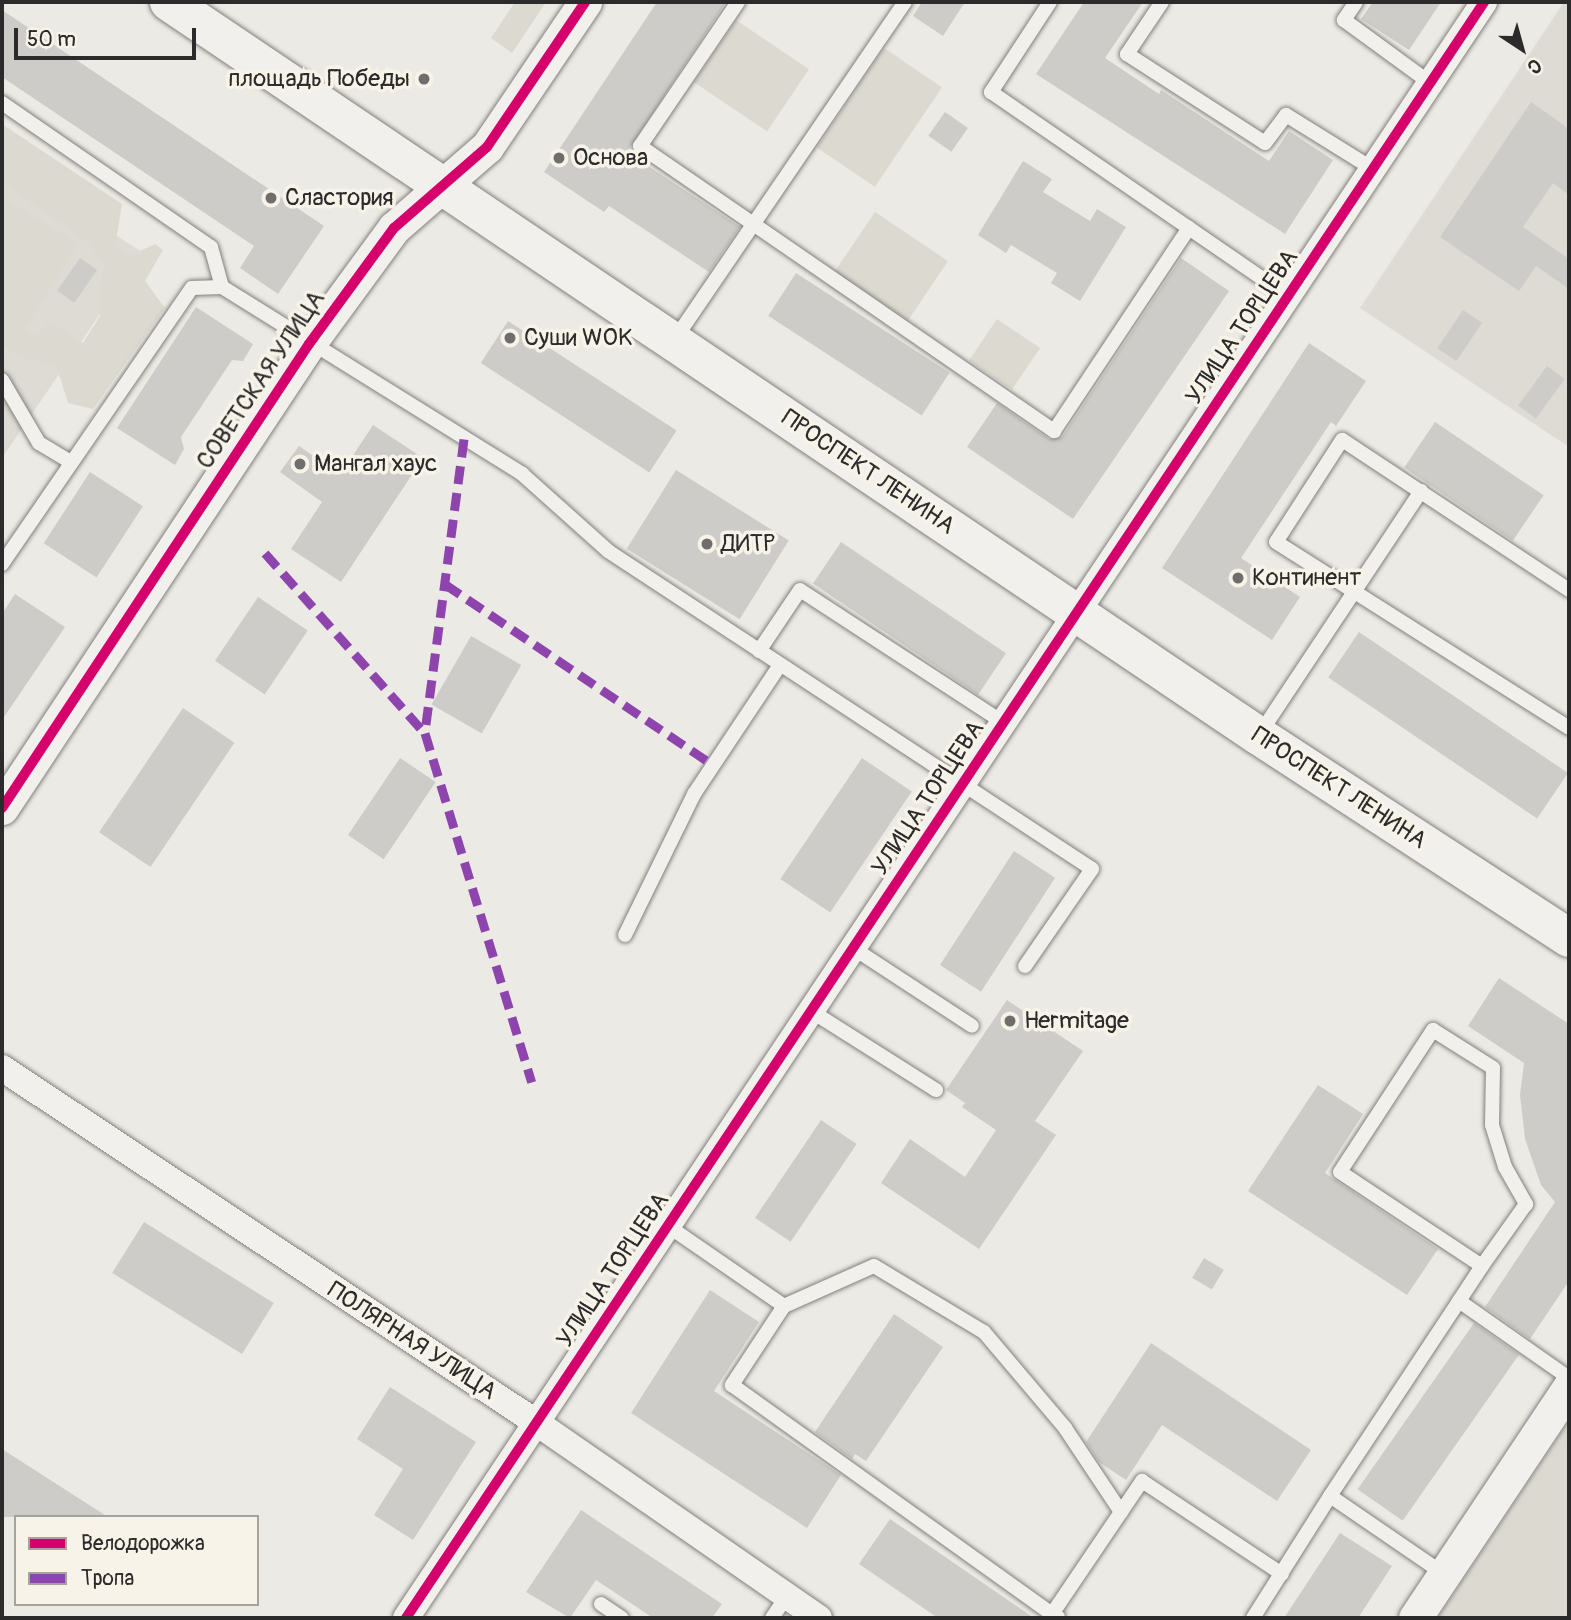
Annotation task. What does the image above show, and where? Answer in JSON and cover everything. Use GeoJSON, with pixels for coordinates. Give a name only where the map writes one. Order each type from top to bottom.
{"type":"FeatureCollection","features":[{"type":"Feature","properties":{"kind":"main road","name":"ПРОСПЕКТ ЛЕНИНА"},"geometry":{"type":"LineString","coordinates":[[169,2],[1259,736],[1569,938]]}},
{"type":"Feature","properties":{"kind":"street","name":"СОВЕТСКАЯ УЛИЦА"},"geometry":{"type":"LineString","coordinates":[[2,808],[309,344],[394,228],[487,146],[585,2]]}},
{"type":"Feature","properties":{"kind":"street","name":"УЛИЦА ТОРЦЕВА"},"geometry":{"type":"LineString","coordinates":[[406,1618],[1484,2]]}},
{"type":"Feature","properties":{"kind":"street","name":"ПОЛЯРНАЯ УЛИЦА"},"geometry":{"type":"LineString","coordinates":[[2,1068],[537,1423],[819,1618]]}},
{"type":"Feature","properties":{"kind":"street"},"geometry":{"type":"LineString","coordinates":[[1415,1618],[1569,1387]]}},
{"type":"Feature","properties":{"kind":"lane"},"geometry":{"type":"LineString","coordinates":[[738,2],[640,146],[752,220],[1054,431],[1189,228]]}},
{"type":"Feature","properties":{"kind":"lane"},"geometry":{"type":"LineString","coordinates":[[673,341],[752,220],[905,2]]}},
{"type":"Feature","properties":{"kind":"lane"},"geometry":{"type":"LineString","coordinates":[[1050,2],[991,92],[1288,296]]}},
{"type":"Feature","properties":{"kind":"lane"},"geometry":{"type":"LineString","coordinates":[[1162,2],[1127,54],[1265,143],[1286,115],[1373,169]]}},
{"type":"Feature","properties":{"kind":"lane"},"geometry":{"type":"LineString","coordinates":[[1356,2],[1344,20],[1430,83]]}},
{"type":"Feature","properties":{"kind":"lane"},"geometry":{"type":"LineString","coordinates":[[2,103],[211,247],[222,288]]}},
{"type":"Feature","properties":{"kind":"lane"},"geometry":{"type":"LineString","coordinates":[[2,564],[192,288],[222,288],[522,474],[608,551],[961,786],[1092,869],[1025,966]]}},
{"type":"Feature","properties":{"kind":"lane"},"geometry":{"type":"LineString","coordinates":[[2,380],[39,443],[71,462]]}},
{"type":"Feature","properties":{"kind":"lane"},"geometry":{"type":"LineString","coordinates":[[1569,590],[1342,440],[1276,542],[1569,727]]}},
{"type":"Feature","properties":{"kind":"lane"},"geometry":{"type":"LineString","coordinates":[[1259,736],[1421,491]]}},
{"type":"Feature","properties":{"kind":"lane"},"geometry":{"type":"LineString","coordinates":[[759,651],[800,590],[1004,723]]}},
{"type":"Feature","properties":{"kind":"lane"},"geometry":{"type":"LineString","coordinates":[[625,935],[694,794],[780,665]]}},
{"type":"Feature","properties":{"kind":"lane"},"geometry":{"type":"LineString","coordinates":[[853,948],[972,1026]]}},
{"type":"Feature","properties":{"kind":"lane"},"geometry":{"type":"LineString","coordinates":[[811,1011],[936,1090]]}},
{"type":"Feature","properties":{"kind":"lane"},"geometry":{"type":"LineString","coordinates":[[1253,1618],[1482,1266],[1527,1204],[1505,1167],[1492,1125],[1493,1068],[1433,1030],[1339,1172],[1482,1266]]}},
{"type":"Feature","properties":{"kind":"lane"},"geometry":{"type":"LineString","coordinates":[[668,1226],[784,1306]]}},
{"type":"Feature","properties":{"kind":"lane"},"geometry":{"type":"LineString","coordinates":[[1121,1512],[1065,1428],[984,1332],[874,1266],[784,1306],[732,1385],[1056,1616],[1142,1481],[1282,1574]]}},
{"type":"Feature","properties":{"kind":"lane"},"geometry":{"type":"LineString","coordinates":[[1459,1301],[1569,1378]]}},
{"type":"Feature","properties":{"kind":"lane"},"geometry":{"type":"LineString","coordinates":[[1330,1496],[1444,1574]]}},
{"type":"Feature","properties":{"kind":"lane"},"geometry":{"type":"LineString","coordinates":[[772,1618],[787,1596]]}},
{"type":"Feature","properties":{"kind":"lane"},"geometry":{"type":"LineString","coordinates":[[601,1604],[622,1618]]}},
{"type":"Feature","properties":{"kind":"shaded area"},"geometry":{"type":"Polygon","coordinates":[[[515,2],[546,2],[512,53],[491,38],[515,2]]]}},
{"type":"Feature","properties":{"kind":"shaded area"},"geometry":{"type":"Polygon","coordinates":[[[1564,2],[1569,2],[1569,447],[1360,308],[1564,2]]]}},
{"type":"Feature","properties":{"kind":"shaded area"},"geometry":{"type":"Polygon","coordinates":[[[736,20],[809,69],[767,131],[694,82],[736,20]]]}},
{"type":"Feature","properties":{"kind":"shaded area"},"geometry":{"type":"Polygon","coordinates":[[[884,48],[942,87],[875,187],[817,147],[884,48]]]}},
{"type":"Feature","properties":{"kind":"shaded area"},"geometry":{"type":"Polygon","coordinates":[[[2,124],[122,204],[115,247],[129,256],[155,244],[163,250],[145,281],[165,308],[93,409],[68,403],[56,365],[20,357],[2,345],[2,196],[78,244],[25,329],[35,336],[50,322],[83,343],[100,316],[99,285],[105,266],[88,242],[2,183],[2,124]]]}},
{"type":"Feature","properties":{"kind":"shaded area"},"geometry":{"type":"Polygon","coordinates":[[[2,162],[142,252],[2,458],[2,162]]]}},
{"type":"Feature","properties":{"kind":"shaded area"},"geometry":{"type":"Polygon","coordinates":[[[875,212],[948,261],[907,323],[834,273],[875,212]]]}},
{"type":"Feature","properties":{"kind":"shaded area"},"geometry":{"type":"Polygon","coordinates":[[[997,319],[1040,348],[1012,390],[969,360],[997,319]]]}},
{"type":"Feature","properties":{"kind":"shaded area"},"geometry":{"type":"Polygon","coordinates":[[[1569,1421],[1569,1618],[1438,1618],[1569,1421]]]}},
{"type":"Feature","properties":{"kind":"building"},"geometry":{"type":"Polygon","coordinates":[[[657,2],[726,2],[627,152],[740,227],[709,272],[609,206],[604,212],[544,172],[657,2]]]}},
{"type":"Feature","properties":{"kind":"building"},"geometry":{"type":"Polygon","coordinates":[[[922,2],[965,2],[943,36],[913,16],[922,2]]]}},
{"type":"Feature","properties":{"kind":"building"},"geometry":{"type":"Polygon","coordinates":[[[1084,2],[1143,2],[1105,58],[1159,94],[1161,90],[1269,161],[1289,131],[1333,160],[1285,234],[1036,74],[1084,2]]]}},
{"type":"Feature","properties":{"kind":"building"},"geometry":{"type":"Polygon","coordinates":[[[1373,2],[1441,2],[1409,50],[1361,19],[1373,2]]]}},
{"type":"Feature","properties":{"kind":"building"},"geometry":{"type":"Polygon","coordinates":[[[2,10],[324,226],[278,294],[240,268],[254,246],[2,77],[2,10]]]}},
{"type":"Feature","properties":{"kind":"building"},"geometry":{"type":"Polygon","coordinates":[[[1531,102],[1569,129],[1569,195],[1553,183],[1523,227],[1569,259],[1569,289],[1536,266],[1519,291],[1440,237],[1531,102]]]}},
{"type":"Feature","properties":{"kind":"building"},"geometry":{"type":"Polygon","coordinates":[[[945,112],[968,128],[951,152],[928,136],[945,112]]]}},
{"type":"Feature","properties":{"kind":"building"},"geometry":{"type":"Polygon","coordinates":[[[1023,161],[1052,179],[1043,192],[1090,221],[1097,209],[1126,227],[1080,301],[1051,283],[1057,273],[1011,245],[1006,253],[978,235],[1023,161]]]}},
{"type":"Feature","properties":{"kind":"building"},"geometry":{"type":"Polygon","coordinates":[[[80,258],[97,270],[74,303],[57,291],[80,258]]]}},
{"type":"Feature","properties":{"kind":"building"},"geometry":{"type":"Polygon","coordinates":[[[1181,258],[1229,291],[1073,519],[967,447],[997,403],[1049,439],[1062,437],[1181,258]]]}},
{"type":"Feature","properties":{"kind":"building"},"geometry":{"type":"Polygon","coordinates":[[[796,273],[949,373],[922,415],[768,316],[796,273]]]}},
{"type":"Feature","properties":{"kind":"building"},"geometry":{"type":"Polygon","coordinates":[[[196,307],[253,344],[243,361],[232,360],[181,437],[184,449],[175,465],[117,428],[196,307]]]}},
{"type":"Feature","properties":{"kind":"building"},"geometry":{"type":"Polygon","coordinates":[[[1463,310],[1482,323],[1456,361],[1437,348],[1463,310]]]}},
{"type":"Feature","properties":{"kind":"building"},"geometry":{"type":"Polygon","coordinates":[[[508,321],[677,430],[649,472],[481,363],[508,321]]]}},
{"type":"Feature","properties":{"kind":"building"},"geometry":{"type":"Polygon","coordinates":[[[1309,343],[1366,381],[1336,426],[1331,422],[1241,558],[1300,597],[1272,640],[1162,568],[1309,343]]]}},
{"type":"Feature","properties":{"kind":"building"},"geometry":{"type":"Polygon","coordinates":[[[1547,366],[1565,379],[1536,419],[1518,406],[1547,366]]]}},
{"type":"Feature","properties":{"kind":"building"},"geometry":{"type":"Polygon","coordinates":[[[1435,422],[1544,495],[1513,541],[1404,468],[1435,422]]]}},
{"type":"Feature","properties":{"kind":"building"},"geometry":{"type":"Polygon","coordinates":[[[373,425],[423,458],[341,582],[291,549],[322,502],[280,472],[299,446],[340,475],[373,425]]]}},
{"type":"Feature","properties":{"kind":"building","name":"ДИТР"},"geometry":{"type":"Polygon","coordinates":[[[676,470],[789,540],[740,619],[627,549],[676,470]]]}},
{"type":"Feature","properties":{"kind":"building"},"geometry":{"type":"Polygon","coordinates":[[[90,472],[143,506],[97,578],[44,543],[90,472]]]}},
{"type":"Feature","properties":{"kind":"building"},"geometry":{"type":"Polygon","coordinates":[[[841,542],[1006,653],[978,695],[813,583],[841,542]]]}},
{"type":"Feature","properties":{"kind":"building"},"geometry":{"type":"Polygon","coordinates":[[[15,594],[65,627],[2,720],[2,614],[15,594]]]}},
{"type":"Feature","properties":{"kind":"building"},"geometry":{"type":"Polygon","coordinates":[[[258,597],[308,631],[265,694],[215,661],[258,597]]]}},
{"type":"Feature","properties":{"kind":"building"},"geometry":{"type":"Polygon","coordinates":[[[1359,632],[1568,773],[1537,819],[1328,678],[1359,632]]]}},
{"type":"Feature","properties":{"kind":"building"},"geometry":{"type":"Polygon","coordinates":[[[471,636],[521,665],[482,733],[432,704],[471,636]]]}},
{"type":"Feature","properties":{"kind":"building"},"geometry":{"type":"Polygon","coordinates":[[[183,708],[234,743],[151,867],[99,832],[183,708]]]}},
{"type":"Feature","properties":{"kind":"building"},"geometry":{"type":"Polygon","coordinates":[[[400,758],[436,782],[384,859],[348,835],[400,758]]]}},
{"type":"Feature","properties":{"kind":"building"},"geometry":{"type":"Polygon","coordinates":[[[862,758],[912,792],[830,913],[780,879],[862,758]]]}},
{"type":"Feature","properties":{"kind":"building"},"geometry":{"type":"Polygon","coordinates":[[[1014,851],[1055,878],[981,992],[940,965],[1014,851]]]}},
{"type":"Feature","properties":{"kind":"building"},"geometry":{"type":"Polygon","coordinates":[[[1499,978],[1569,1024],[1569,1281],[1530,1339],[1485,1307],[1555,1202],[1541,1185],[1525,1139],[1520,1095],[1524,1063],[1468,1026],[1499,978]]]}},
{"type":"Feature","properties":{"kind":"building"},"geometry":{"type":"Polygon","coordinates":[[[1007,1000],[1083,1051],[1035,1121],[1056,1135],[979,1249],[881,1183],[910,1139],[965,1177],[996,1130],[962,1107],[965,1103],[946,1090],[1007,1000]]]}},
{"type":"Feature","properties":{"kind":"building"},"geometry":{"type":"Polygon","coordinates":[[[1318,1085],[1363,1114],[1325,1173],[1438,1249],[1407,1295],[1248,1191],[1318,1085]]]}},
{"type":"Feature","properties":{"kind":"building"},"geometry":{"type":"Polygon","coordinates":[[[821,1120],[857,1144],[791,1242],[755,1218],[821,1120]]]}},
{"type":"Feature","properties":{"kind":"building"},"geometry":{"type":"Polygon","coordinates":[[[144,1222],[274,1303],[242,1354],[112,1273],[144,1222]]]}},
{"type":"Feature","properties":{"kind":"building"},"geometry":{"type":"Polygon","coordinates":[[[1204,1258],[1224,1270],[1212,1290],[1192,1278],[1204,1258]]]}},
{"type":"Feature","properties":{"kind":"building"},"geometry":{"type":"Polygon","coordinates":[[[710,1290],[759,1322],[714,1391],[841,1475],[807,1528],[631,1413],[710,1290]]]}},
{"type":"Feature","properties":{"kind":"building"},"geometry":{"type":"Polygon","coordinates":[[[894,1314],[943,1347],[866,1461],[855,1454],[852,1459],[815,1432],[894,1314]]]}},
{"type":"Feature","properties":{"kind":"building"},"geometry":{"type":"Polygon","coordinates":[[[1474,1323],[1519,1355],[1403,1521],[1358,1489],[1474,1323]]]}},
{"type":"Feature","properties":{"kind":"building"},"geometry":{"type":"Polygon","coordinates":[[[1151,1343],[1311,1450],[1277,1501],[1162,1425],[1126,1480],[1099,1462],[1086,1442],[1151,1343]]]}},
{"type":"Feature","properties":{"kind":"building"},"geometry":{"type":"Polygon","coordinates":[[[390,1387],[476,1442],[413,1540],[374,1515],[403,1469],[357,1439],[390,1387]]]}},
{"type":"Feature","properties":{"kind":"building"},"geometry":{"type":"Polygon","coordinates":[[[2,1449],[105,1515],[14,1515],[2,1517],[2,1449]]]}},
{"type":"Feature","properties":{"kind":"building"},"geometry":{"type":"Polygon","coordinates":[[[581,1510],[722,1604],[712,1618],[653,1618],[596,1580],[570,1618],[526,1592],[581,1510]]]}},
{"type":"Feature","properties":{"kind":"building"},"geometry":{"type":"Polygon","coordinates":[[[890,1519],[1034,1618],[938,1618],[859,1564],[890,1519]]]}},
{"type":"Feature","properties":{"kind":"building"},"geometry":{"type":"Polygon","coordinates":[[[1340,1533],[1392,1566],[1358,1618],[1284,1618],[1340,1533]]]}},
{"type":"Feature","properties":{"kind":"marked path"},"geometry":{"type":"LineString","coordinates":[[464,439],[425,733],[532,1082]]}},
{"type":"Feature","properties":{"kind":"marked path"},"geometry":{"type":"LineString","coordinates":[[265,553],[425,733]]}},
{"type":"Feature","properties":{"kind":"marked path"},"geometry":{"type":"LineString","coordinates":[[445,584],[713,765]]}},
{"type":"Feature","properties":{"kind":"cycle path"},"geometry":{"type":"LineString","coordinates":[[2,808],[309,344],[394,228],[487,147],[585,2]]}},
{"type":"Feature","properties":{"kind":"cycle path"},"geometry":{"type":"LineString","coordinates":[[406,1618],[1484,2]]}},
{"type":"Feature","properties":{"kind":"place","name":"площадь Победы"},"geometry":{"type":"Point","coordinates":[424,79]}},
{"type":"Feature","properties":{"kind":"place","name":"Основа"},"geometry":{"type":"Point","coordinates":[559,158]}},
{"type":"Feature","properties":{"kind":"place","name":"Сластория"},"geometry":{"type":"Point","coordinates":[271,198]}},
{"type":"Feature","properties":{"kind":"place","name":"Суши WOK"},"geometry":{"type":"Point","coordinates":[510,338]}},
{"type":"Feature","properties":{"kind":"place","name":"Мангал хаус"},"geometry":{"type":"Point","coordinates":[300,464]}},
{"type":"Feature","properties":{"kind":"place","name":"ДИТР"},"geometry":{"type":"Point","coordinates":[707,544]}},
{"type":"Feature","properties":{"kind":"place","name":"Континент"},"geometry":{"type":"Point","coordinates":[1238,578]}},
{"type":"Feature","properties":{"kind":"place","name":"Hermitage"},"geometry":{"type":"Point","coordinates":[1010,1021]}}]}
